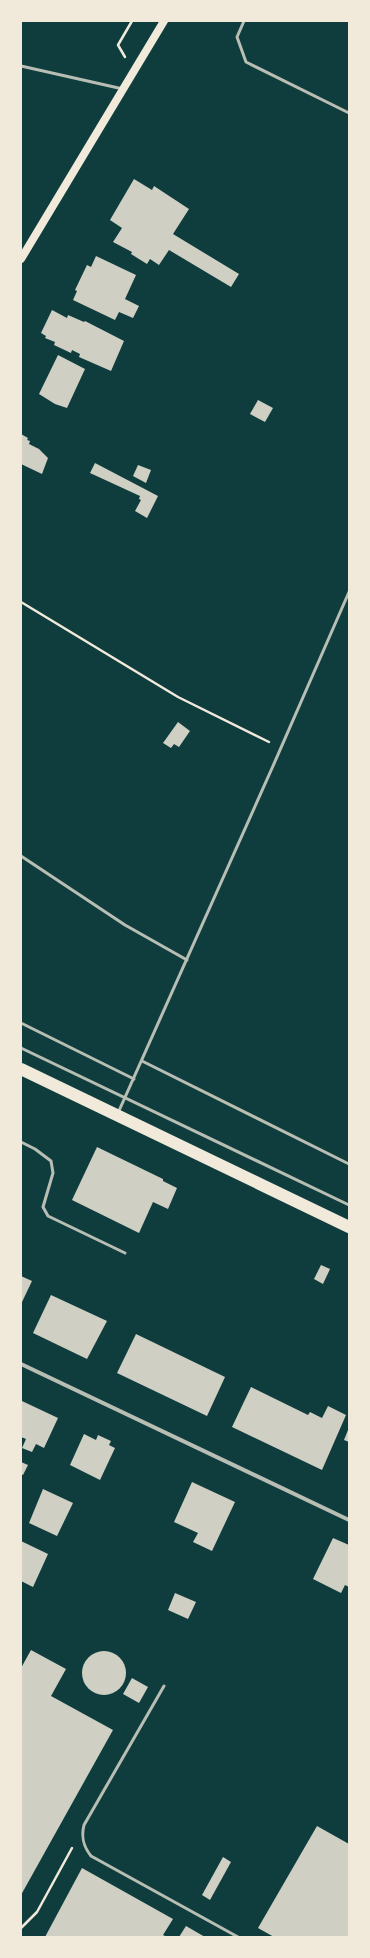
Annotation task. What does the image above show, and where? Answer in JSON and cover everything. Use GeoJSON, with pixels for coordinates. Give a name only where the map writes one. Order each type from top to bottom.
{"type":"FeatureCollection","features":[{"type":"Feature","properties":{"kind":"highway"},"geometry":{"type":"LineString","coordinates":[[21,1069],[349,1227]]}},
{"type":"Feature","properties":{"kind":"main road"},"geometry":{"type":"LineString","coordinates":[[21,258],[164,21]]}},
{"type":"Feature","properties":{"kind":"street"},"geometry":{"type":"LineString","coordinates":[[21,1364],[349,1520]]}},
{"type":"Feature","properties":{"kind":"lane"},"geometry":{"type":"LineString","coordinates":[[244,21],[237,37],[246,62],[349,113]]}},
{"type":"Feature","properties":{"kind":"lane"},"geometry":{"type":"LineString","coordinates":[[21,66],[124,89]]}},
{"type":"Feature","properties":{"kind":"lane"},"geometry":{"type":"LineString","coordinates":[[116,1116],[187,960],[349,592]]}},
{"type":"Feature","properties":{"kind":"lane"},"geometry":{"type":"LineString","coordinates":[[21,856],[125,925],[187,960]]}},
{"type":"Feature","properties":{"kind":"lane"},"geometry":{"type":"LineString","coordinates":[[21,1023],[134,1079]]}},
{"type":"Feature","properties":{"kind":"lane"},"geometry":{"type":"LineString","coordinates":[[21,1048],[349,1205]]}},
{"type":"Feature","properties":{"kind":"lane"},"geometry":{"type":"LineString","coordinates":[[142,1061],[349,1164]]}},
{"type":"Feature","properties":{"kind":"lane"},"geometry":{"type":"LineString","coordinates":[[21,1142],[35,1149],[51,1161],[53,1173],[43,1207],[48,1216],[125,1253]]}},
{"type":"Feature","properties":{"kind":"lane"},"geometry":{"type":"LineString","coordinates":[[164,1686],[84,1825],[82,1833],[83,1841],[91,1856],[238,1937]]}},
{"type":"Feature","properties":{"kind":"path"},"geometry":{"type":"LineString","coordinates":[[132,21],[118,45],[134,71]]}},
{"type":"Feature","properties":{"kind":"path"},"geometry":{"type":"LineString","coordinates":[[21,602],[178,698],[280,748]]}},
{"type":"Feature","properties":{"kind":"path"},"geometry":{"type":"LineString","coordinates":[[21,1928],[37,1912],[84,1825]]}},
{"type":"Feature","properties":{"kind":"building"},"geometry":{"type":"Polygon","coordinates":[[[134,179],[152,190],[154,186],[189,209],[173,234],[239,274],[231,287],[169,250],[159,265],[150,259],[147,264],[131,254],[132,252],[113,242],[122,228],[110,220],[134,179]]]}},
{"type":"Feature","properties":{"kind":"building"},"geometry":{"type":"Polygon","coordinates":[[[96,256],[136,275],[125,299],[139,306],[133,318],[119,312],[115,320],[73,300],[77,291],[75,290],[87,265],[91,267],[96,256]]]}},
{"type":"Feature","properties":{"kind":"building"},"geometry":{"type":"Polygon","coordinates":[[[52,310],[67,318],[68,315],[84,322],[85,321],[124,341],[111,371],[79,357],[80,354],[72,350],[71,353],[54,345],[55,342],[45,338],[46,336],[41,333],[52,310]]]}},
{"type":"Feature","properties":{"kind":"building"},"geometry":{"type":"Polygon","coordinates":[[[58,355],[85,369],[67,408],[55,404],[39,394],[58,355]]]}},
{"type":"Feature","properties":{"kind":"building"},"geometry":{"type":"Polygon","coordinates":[[[258,400],[273,408],[265,422],[250,414],[258,400]]]}},
{"type":"Feature","properties":{"kind":"building"},"geometry":{"type":"Polygon","coordinates":[[[21,434],[28,438],[27,440],[30,441],[29,444],[39,449],[48,458],[42,474],[21,464],[21,434]]]}},
{"type":"Feature","properties":{"kind":"building"},"geometry":{"type":"Polygon","coordinates":[[[95,463],[158,496],[147,518],[135,511],[141,500],[139,499],[140,496],[90,473],[95,463]]]}},
{"type":"Feature","properties":{"kind":"building"},"geometry":{"type":"Polygon","coordinates":[[[138,465],[151,470],[146,483],[133,476],[138,465]]]}},
{"type":"Feature","properties":{"kind":"building"},"geometry":{"type":"Polygon","coordinates":[[[178,722],[190,731],[179,747],[174,744],[171,748],[163,743],[178,722]]]}},
{"type":"Feature","properties":{"kind":"building"},"geometry":{"type":"Polygon","coordinates":[[[97,1147],[163,1179],[163,1181],[177,1188],[168,1209],[153,1202],[139,1233],[72,1200],[97,1147]]]}},
{"type":"Feature","properties":{"kind":"building"},"geometry":{"type":"Polygon","coordinates":[[[321,1265],[330,1269],[323,1284],[314,1279],[321,1265]]]}},
{"type":"Feature","properties":{"kind":"building"},"geometry":{"type":"Polygon","coordinates":[[[21,1276],[32,1281],[22,1302],[21,1301],[21,1276]]]}},
{"type":"Feature","properties":{"kind":"building"},"geometry":{"type":"Polygon","coordinates":[[[51,1295],[107,1321],[87,1359],[33,1333],[51,1295]]]}},
{"type":"Feature","properties":{"kind":"building"},"geometry":{"type":"Polygon","coordinates":[[[136,1334],[225,1377],[207,1416],[117,1373],[136,1334]]]}},
{"type":"Feature","properties":{"kind":"building"},"geometry":{"type":"Polygon","coordinates":[[[251,1387],[308,1415],[310,1412],[322,1418],[328,1406],[346,1415],[322,1470],[232,1427],[251,1387]]]}},
{"type":"Feature","properties":{"kind":"building"},"geometry":{"type":"Polygon","coordinates":[[[22,1401],[58,1418],[44,1448],[36,1444],[32,1452],[22,1448],[26,1439],[21,1437],[22,1401]]]}},
{"type":"Feature","properties":{"kind":"building"},"geometry":{"type":"Polygon","coordinates":[[[348,1430],[349,1431],[349,1442],[344,1440],[348,1430]]]}},
{"type":"Feature","properties":{"kind":"building"},"geometry":{"type":"Polygon","coordinates":[[[84,1434],[96,1440],[98,1435],[111,1441],[109,1445],[115,1448],[100,1480],[70,1465],[84,1434]]]}},
{"type":"Feature","properties":{"kind":"building"},"geometry":{"type":"Polygon","coordinates":[[[21,1462],[28,1465],[23,1475],[21,1474],[21,1462]]]}},
{"type":"Feature","properties":{"kind":"building"},"geometry":{"type":"Polygon","coordinates":[[[192,1482],[235,1502],[212,1551],[193,1542],[198,1533],[174,1522],[192,1482]]]}},
{"type":"Feature","properties":{"kind":"building"},"geometry":{"type":"Polygon","coordinates":[[[43,1489],[73,1503],[57,1536],[29,1523],[43,1489]]]}},
{"type":"Feature","properties":{"kind":"building"},"geometry":{"type":"Polygon","coordinates":[[[333,1538],[349,1545],[349,1587],[345,1585],[341,1593],[313,1579],[333,1538]]]}},
{"type":"Feature","properties":{"kind":"building"},"geometry":{"type":"Polygon","coordinates":[[[21,1541],[48,1554],[33,1587],[21,1581],[21,1541]]]}},
{"type":"Feature","properties":{"kind":"building"},"geometry":{"type":"Polygon","coordinates":[[[175,1593],[196,1602],[188,1619],[168,1610],[175,1593]]]}},
{"type":"Feature","properties":{"kind":"building"},"geometry":{"type":"Polygon","coordinates":[[[31,1650],[66,1669],[51,1696],[113,1730],[21,1895],[21,1668],[31,1650]]]}},
{"type":"Feature","properties":{"kind":"building"},"geometry":{"type":"Polygon","coordinates":[[[104,1651],[116,1655],[122,1661],[126,1673],[122,1685],[116,1691],[104,1695],[92,1691],[86,1685],[82,1673],[86,1661],[92,1655],[104,1651]]]}},
{"type":"Feature","properties":{"kind":"building"},"geometry":{"type":"Polygon","coordinates":[[[132,1678],[148,1687],[139,1703],[123,1694],[132,1678]]]}},
{"type":"Feature","properties":{"kind":"building"},"geometry":{"type":"Polygon","coordinates":[[[317,1826],[349,1844],[349,1937],[274,1937],[258,1928],[317,1826]]]}},
{"type":"Feature","properties":{"kind":"building"},"geometry":{"type":"Polygon","coordinates":[[[223,1857],[231,1862],[210,1900],[202,1895],[223,1857]]]}},
{"type":"Feature","properties":{"kind":"building"},"geometry":{"type":"Polygon","coordinates":[[[82,1868],[173,1919],[163,1935],[167,1937],[45,1937],[82,1868]]]}},
{"type":"Feature","properties":{"kind":"building"},"geometry":{"type":"Polygon","coordinates":[[[186,1926],[205,1937],[179,1937],[186,1926]]]}}]}
